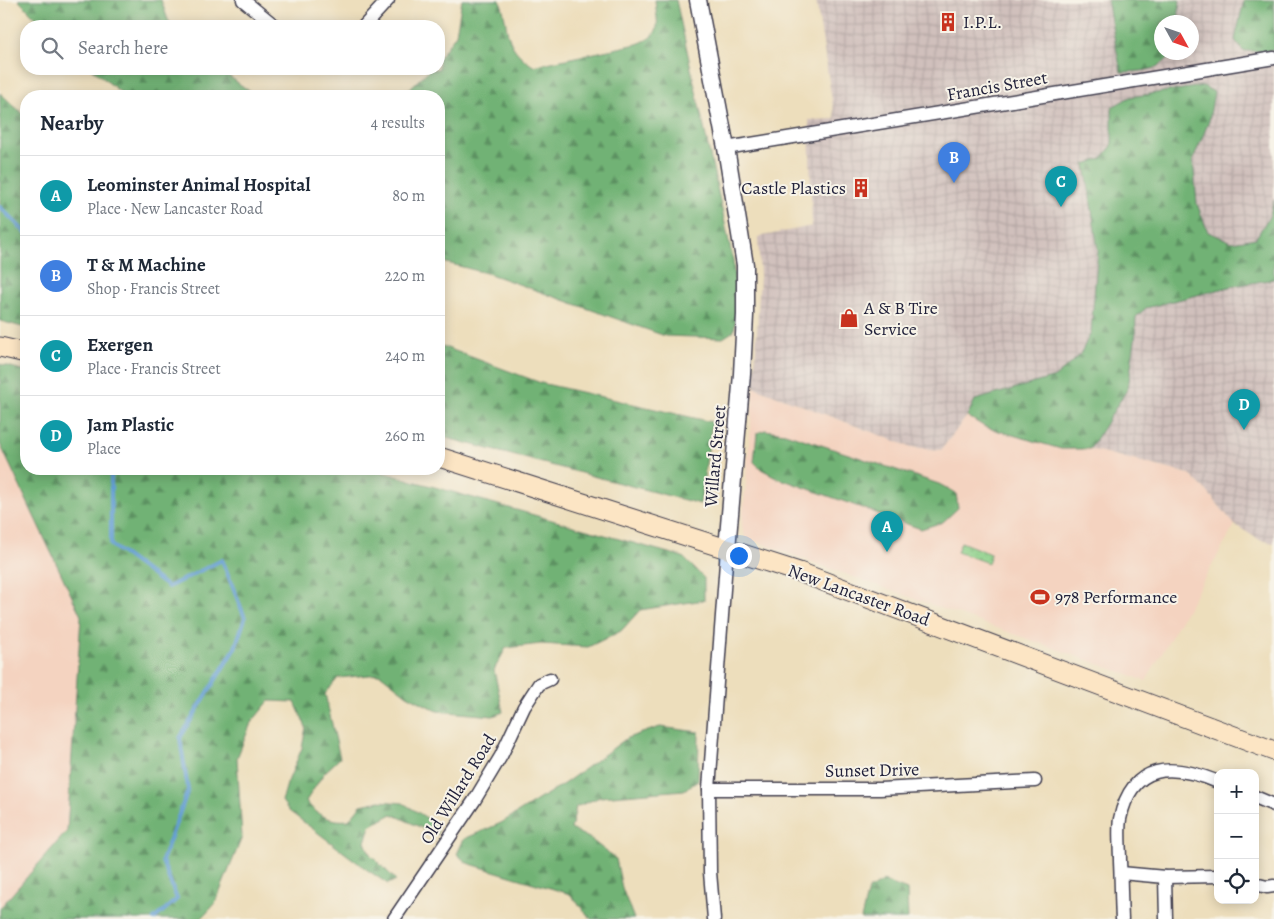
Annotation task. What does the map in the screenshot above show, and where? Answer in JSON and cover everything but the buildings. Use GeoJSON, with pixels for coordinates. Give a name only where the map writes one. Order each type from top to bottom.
{"type":"FeatureCollection","features":[{"type":"Feature","properties":{"kind":"main road"},"geometry":{"type":"LineString","coordinates":[[0,347],[20,352]]}},
{"type":"Feature","properties":{"kind":"main road","name":"New Lancaster Road"},"geometry":{"type":"LineString","coordinates":[[445,459],[812,577],[1274,751]]}},
{"type":"Feature","properties":{"kind":"street"},"geometry":{"type":"LineString","coordinates":[[243,0],[268,20]]}},
{"type":"Feature","properties":{"kind":"street"},"geometry":{"type":"LineString","coordinates":[[370,20],[388,0]]}},
{"type":"Feature","properties":{"kind":"street","name":"Willard Street"},"geometry":{"type":"LineString","coordinates":[[698,0],[726,148],[745,265],[742,374],[709,789],[710,872],[714,919]]}},
{"type":"Feature","properties":{"kind":"street","name":"Francis Street"},"geometry":{"type":"LineString","coordinates":[[726,148],[1274,58]]}},
{"type":"Feature","properties":{"kind":"street","name":"Old Willard Road"},"geometry":{"type":"LineString","coordinates":[[394,919],[502,756],[524,707],[539,684],[550,679]]}},
{"type":"Feature","properties":{"kind":"street"},"geometry":{"type":"LineString","coordinates":[[1122,919],[1120,820],[1128,795],[1137,781],[1155,772],[1169,770],[1190,772],[1214,781]]}},
{"type":"Feature","properties":{"kind":"street","name":"Sunset Drive"},"geometry":{"type":"LineString","coordinates":[[709,789],[880,789],[1035,782]]}},
{"type":"Feature","properties":{"kind":"street"},"geometry":{"type":"LineString","coordinates":[[1259,799],[1274,805]]}},
{"type":"Feature","properties":{"kind":"street"},"geometry":{"type":"LineString","coordinates":[[1121,873],[1165,877],[1214,876]]}},
{"type":"Feature","properties":{"kind":"street"},"geometry":{"type":"LineString","coordinates":[[1165,877],[1166,919]]}},
{"type":"Feature","properties":{"kind":"street"},"geometry":{"type":"LineString","coordinates":[[1259,885],[1274,886]]}},
{"type":"Feature","properties":{"kind":"shaded area"},"geometry":{"type":"Polygon","coordinates":[[[816,0],[1274,0],[1274,543],[1260,540],[1235,525],[1206,490],[1189,474],[1090,449],[1061,449],[985,427],[967,416],[941,450],[911,447],[754,387],[760,275],[758,237],[812,226],[809,120],[835,119],[816,0]]]}},
{"type":"Feature","properties":{"kind":"shaded area"},"geometry":{"type":"Polygon","coordinates":[[[754,387],[911,447],[941,450],[967,416],[985,427],[1061,449],[1090,449],[1189,474],[1206,490],[1235,525],[1146,681],[745,537],[742,526],[754,387]]]}},
{"type":"Feature","properties":{"kind":"shaded area"},"geometry":{"type":"Polygon","coordinates":[[[0,444],[81,616],[67,832],[0,908],[0,444]]]}},
{"type":"Feature","properties":{"kind":"green space"},"geometry":{"type":"Polygon","coordinates":[[[18,0],[161,0],[168,20],[38,20],[18,0]]]}},
{"type":"Feature","properties":{"kind":"green space"},"geometry":{"type":"Polygon","coordinates":[[[462,0],[500,0],[511,44],[533,66],[637,44],[646,40],[657,28],[655,0],[676,0],[733,260],[737,309],[734,331],[723,338],[665,336],[490,274],[445,263],[445,90],[408,90],[424,75],[445,75],[445,50],[456,34],[462,0]]]}},
{"type":"Feature","properties":{"kind":"green space"},"geometry":{"type":"Polygon","coordinates":[[[1107,0],[1180,0],[1179,15],[1154,15],[1154,60],[1166,60],[1162,64],[1150,69],[1121,72],[1107,0]]]}},
{"type":"Feature","properties":{"kind":"green space"},"geometry":{"type":"Polygon","coordinates":[[[1244,0],[1274,0],[1274,49],[1243,51],[1235,40],[1244,0]]]}},
{"type":"Feature","properties":{"kind":"green space"},"geometry":{"type":"Polygon","coordinates":[[[99,75],[227,75],[248,90],[118,90],[99,75]]]}},
{"type":"Feature","properties":{"kind":"green space"},"geometry":{"type":"Polygon","coordinates":[[[1203,86],[1214,92],[1209,121],[1193,160],[1197,204],[1208,232],[1232,242],[1256,238],[1270,215],[1274,200],[1274,279],[1229,287],[1146,308],[1136,317],[1135,340],[1128,388],[1090,449],[1061,449],[985,427],[967,416],[975,400],[1055,377],[1080,355],[1091,332],[1098,250],[1085,164],[1101,159],[1112,146],[1112,107],[1130,97],[1203,86]]]}},
{"type":"Feature","properties":{"kind":"green space"},"geometry":{"type":"Polygon","coordinates":[[[0,93],[20,111],[20,326],[0,321],[0,93]]]}},
{"type":"Feature","properties":{"kind":"green space"},"geometry":{"type":"Polygon","coordinates":[[[445,347],[541,383],[712,422],[700,504],[445,438],[445,347]]]}},
{"type":"Feature","properties":{"kind":"green space"},"geometry":{"type":"Polygon","coordinates":[[[0,364],[20,369],[20,475],[392,475],[683,557],[704,578],[704,600],[640,610],[621,631],[588,647],[541,644],[506,648],[494,670],[503,712],[493,716],[437,711],[407,695],[380,674],[338,678],[325,694],[340,758],[324,773],[306,801],[315,811],[325,817],[336,820],[349,820],[361,805],[380,801],[403,803],[438,825],[437,835],[392,814],[370,826],[365,842],[370,854],[396,880],[388,884],[289,811],[282,801],[302,748],[306,727],[295,702],[269,701],[251,723],[237,758],[242,837],[215,904],[201,919],[39,919],[35,917],[0,919],[0,908],[67,831],[81,616],[0,444],[0,364]]]}},
{"type":"Feature","properties":{"kind":"green space"},"geometry":{"type":"Polygon","coordinates":[[[765,430],[785,433],[939,484],[956,493],[958,508],[943,522],[921,529],[778,478],[761,469],[754,462],[757,433],[765,430]]]}},
{"type":"Feature","properties":{"kind":"green space"},"geometry":{"type":"Polygon","coordinates":[[[961,542],[991,554],[988,563],[957,552],[961,542]]]}},
{"type":"Feature","properties":{"kind":"green space"},"geometry":{"type":"Polygon","coordinates":[[[660,727],[699,732],[698,781],[684,790],[600,797],[576,807],[571,829],[589,838],[616,859],[622,888],[634,919],[591,919],[570,894],[467,863],[457,854],[464,839],[501,823],[565,783],[627,738],[660,727]]]}},
{"type":"Feature","properties":{"kind":"green space"},"geometry":{"type":"Polygon","coordinates":[[[884,881],[907,890],[908,919],[861,919],[868,890],[884,881]]]}},
{"type":"Feature","properties":{"kind":"waterway"},"geometry":{"type":"LineString","coordinates":[[0,207],[20,227]]}},
{"type":"Feature","properties":{"kind":"waterway"},"geometry":{"type":"LineString","coordinates":[[111,475],[111,545],[168,587],[222,560],[245,618],[235,648],[180,738],[188,790],[162,861],[177,899],[154,919]]}},
{"type":"Feature","properties":{"kind":"place","name":"I.P.L."},"geometry":{"type":"Point","coordinates":[948,22]}},
{"type":"Feature","properties":{"kind":"place","name":"T & M Machine"},"geometry":{"type":"Point","coordinates":[954,183]}},
{"type":"Feature","properties":{"kind":"place","name":"Castle Plastics"},"geometry":{"type":"Point","coordinates":[861,188]}},
{"type":"Feature","properties":{"kind":"place","name":"Exergen"},"geometry":{"type":"Point","coordinates":[1061,207]}},
{"type":"Feature","properties":{"kind":"place","name":"A & B Tire Service"},"geometry":{"type":"Point","coordinates":[849,318]}},
{"type":"Feature","properties":{"kind":"place","name":"Jam Plastic"},"geometry":{"type":"Point","coordinates":[1244,430]}},
{"type":"Feature","properties":{"kind":"place","name":"Leominster Animal Hospital"},"geometry":{"type":"Point","coordinates":[887,552]}},
{"type":"Feature","properties":{"kind":"place","name":"978 Performance"},"geometry":{"type":"Point","coordinates":[1040,597]}}]}
